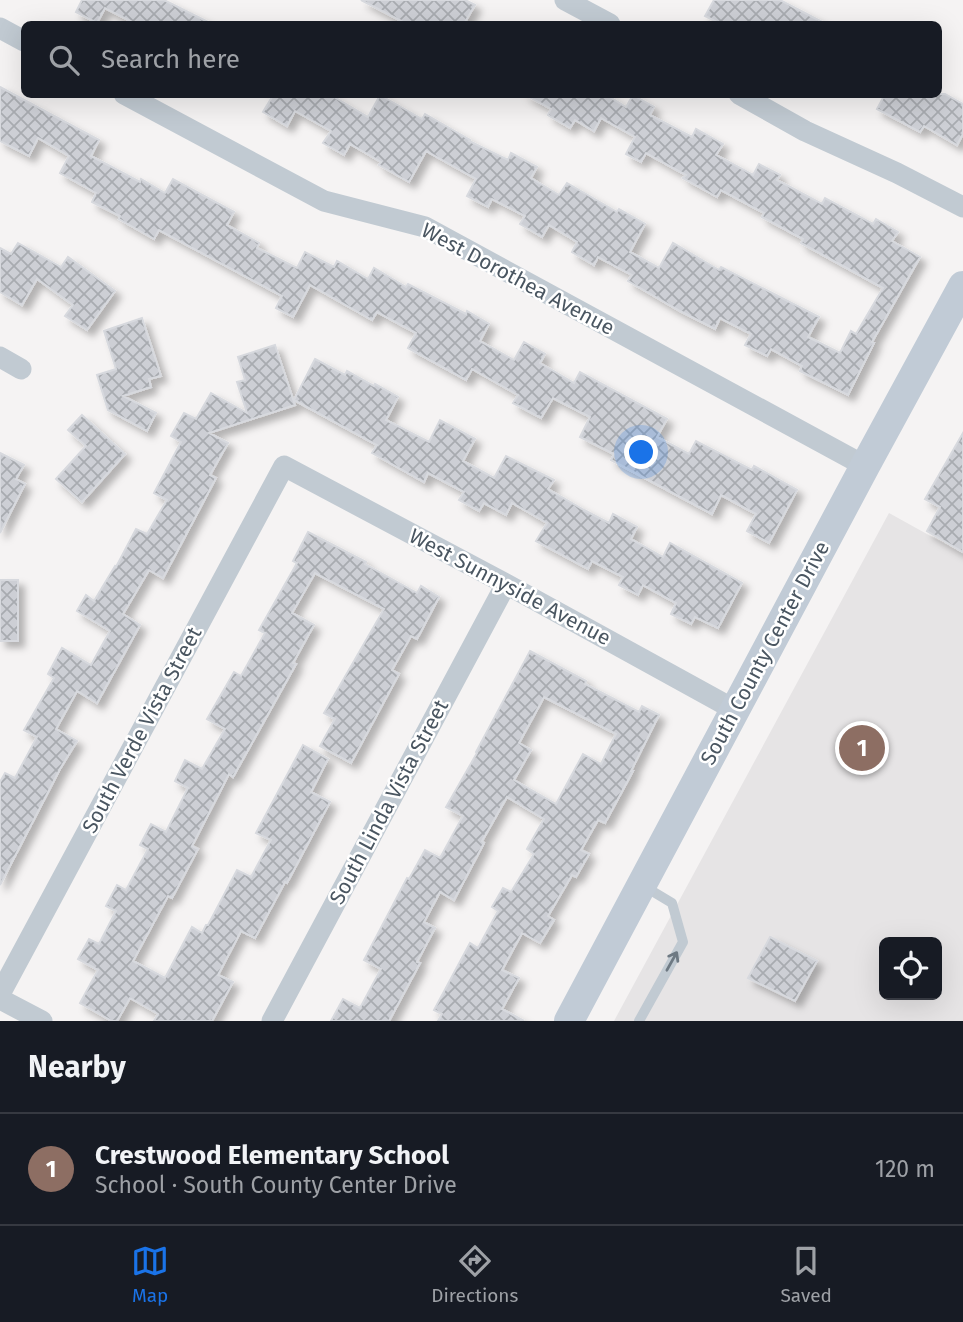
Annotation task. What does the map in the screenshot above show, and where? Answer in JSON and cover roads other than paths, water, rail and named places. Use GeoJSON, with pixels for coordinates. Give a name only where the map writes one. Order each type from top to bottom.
{"type":"FeatureCollection","features":[{"type":"Feature","properties":{"kind":"street"},"geometry":{"type":"LineString","coordinates":[[565,0],[604,21]]}},
{"type":"Feature","properties":{"kind":"street"},"geometry":{"type":"LineString","coordinates":[[0,28],[21,39]]}},
{"type":"Feature","properties":{"kind":"street","name":"West Dorothea Avenue"},"geometry":{"type":"LineString","coordinates":[[131,98],[324,201],[425,227],[865,466]]}},
{"type":"Feature","properties":{"kind":"street"},"geometry":{"type":"LineString","coordinates":[[745,98],[805,131],[963,207]]}},
{"type":"Feature","properties":{"kind":"street","name":"South County Center Drive"},"geometry":{"type":"LineString","coordinates":[[571,1020],[963,286]]}},
{"type":"Feature","properties":{"kind":"street"},"geometry":{"type":"LineString","coordinates":[[0,357],[21,369]]}},
{"type":"Feature","properties":{"kind":"street","name":"West Sunnyside Avenue"},"geometry":{"type":"LineString","coordinates":[[284,466],[506,583],[736,710]]}},
{"type":"Feature","properties":{"kind":"street","name":"South Verde Vista Street"},"geometry":{"type":"LineString","coordinates":[[0,996],[284,466]]}},
{"type":"Feature","properties":{"kind":"street","name":"South Linda Vista Street"},"geometry":{"type":"LineString","coordinates":[[272,1021],[506,583]]}},
{"type":"Feature","properties":{"kind":"street"},"geometry":{"type":"LineString","coordinates":[[0,996],[42,1021]]}},
{"type":"Feature","properties":{"kind":"lane"},"geometry":{"type":"LineString","coordinates":[[639,1021],[683,942],[672,903],[642,885]]}},
{"type":"Feature","properties":{"kind":"place","name":"Crestwood Elementary School"},"geometry":{"type":"Point","coordinates":[862,748]}}]}
